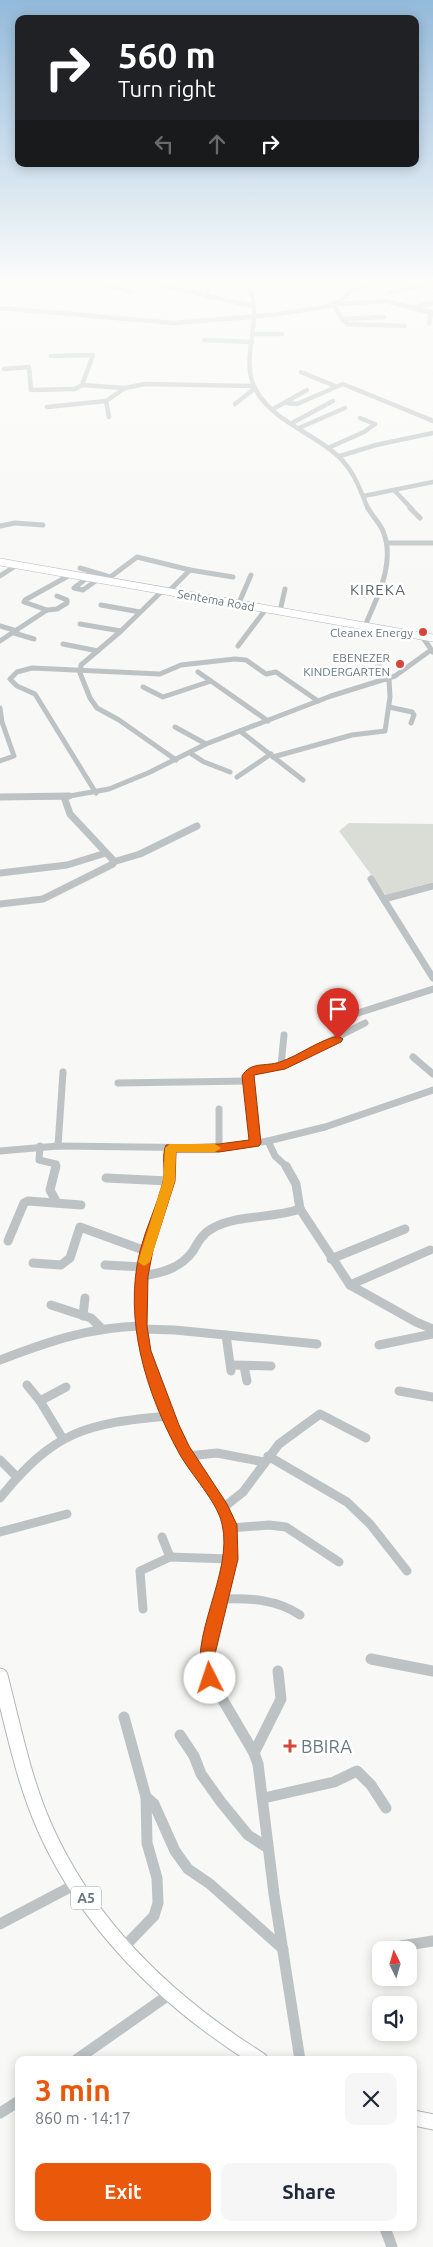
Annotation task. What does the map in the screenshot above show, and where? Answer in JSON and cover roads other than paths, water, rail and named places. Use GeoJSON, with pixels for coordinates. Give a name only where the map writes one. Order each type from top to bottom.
{"type":"FeatureCollection","features":[{"type":"Feature","properties":{"kind":"main road","name":"Sentema Road"},"geometry":{"type":"LineString","coordinates":[[0,562],[97,580],[108,579],[238,605],[433,638]]}},
{"type":"Feature","properties":{"kind":"main road","name":"A5"},"geometry":{"type":"LineString","coordinates":[[0,1676],[30,1785],[45,1826],[76,1884],[124,1948],[170,1994],[204,2023],[254,2056]]}},
{"type":"Feature","properties":{"kind":"main road"},"geometry":{"type":"LineString","coordinates":[[417,2119],[433,2122]]}},
{"type":"Feature","properties":{"kind":"street"},"geometry":{"type":"LineString","coordinates":[[29,388],[31,390],[77,388]]}},
{"type":"Feature","properties":{"kind":"street"},"geometry":{"type":"LineString","coordinates":[[47,407],[106,401],[125,388]]}},
{"type":"Feature","properties":{"kind":"street"},"geometry":{"type":"LineString","coordinates":[[235,404],[253,388]]}},
{"type":"Feature","properties":{"kind":"street"},"geometry":{"type":"LineString","coordinates":[[255,388],[272,409],[340,456],[358,481],[368,509],[379,525],[387,543],[386,569],[364,626]]}},
{"type":"Feature","properties":{"kind":"street"},"geometry":{"type":"LineString","coordinates":[[288,402],[297,404],[330,388]]}},
{"type":"Feature","properties":{"kind":"street"},"geometry":{"type":"LineString","coordinates":[[352,388],[433,421]]}},
{"type":"Feature","properties":{"kind":"street"},"geometry":{"type":"LineString","coordinates":[[272,409],[307,390]]}},
{"type":"Feature","properties":{"kind":"street"},"geometry":{"type":"LineString","coordinates":[[106,401],[109,417]]}},
{"type":"Feature","properties":{"kind":"street"},"geometry":{"type":"LineString","coordinates":[[292,423],[333,401]]}},
{"type":"Feature","properties":{"kind":"street"},"geometry":{"type":"LineString","coordinates":[[299,428],[344,408]]}},
{"type":"Feature","properties":{"kind":"street"},"geometry":{"type":"LineString","coordinates":[[328,448],[374,425],[374,423],[360,418]]}},
{"type":"Feature","properties":{"kind":"street"},"geometry":{"type":"LineString","coordinates":[[340,456],[384,443],[433,433]]}},
{"type":"Feature","properties":{"kind":"street"},"geometry":{"type":"LineString","coordinates":[[364,496],[425,487],[433,482]]}},
{"type":"Feature","properties":{"kind":"street"},"geometry":{"type":"LineString","coordinates":[[395,491],[420,518]]}},
{"type":"Feature","properties":{"kind":"street"},"geometry":{"type":"LineString","coordinates":[[0,526],[15,523],[43,525]]}},
{"type":"Feature","properties":{"kind":"street"},"geometry":{"type":"LineString","coordinates":[[387,543],[433,543]]}},
{"type":"Feature","properties":{"kind":"street"},"geometry":{"type":"LineString","coordinates":[[80,568],[108,579],[136,557],[190,570],[233,577]]}},
{"type":"Feature","properties":{"kind":"street"},"geometry":{"type":"LineString","coordinates":[[0,576],[17,565]]}},
{"type":"Feature","properties":{"kind":"street"},"geometry":{"type":"LineString","coordinates":[[176,760],[136,734],[119,720],[97,708],[90,698],[80,672],[81,665],[190,570]]}},
{"type":"Feature","properties":{"kind":"street"},"geometry":{"type":"LineString","coordinates":[[57,596],[67,600],[67,603],[57,609],[47,610],[24,602],[70,574]]}},
{"type":"Feature","properties":{"kind":"street"},"geometry":{"type":"LineString","coordinates":[[238,605],[251,575]]}},
{"type":"Feature","properties":{"kind":"street"},"geometry":{"type":"LineString","coordinates":[[87,578],[74,588],[82,590],[97,580]]}},
{"type":"Feature","properties":{"kind":"street"},"geometry":{"type":"LineString","coordinates":[[280,611],[285,589]]}},
{"type":"Feature","properties":{"kind":"street"},"geometry":{"type":"LineString","coordinates":[[101,605],[140,612]]}},
{"type":"Feature","properties":{"kind":"street"},"geometry":{"type":"LineString","coordinates":[[238,646],[266,609]]}},
{"type":"Feature","properties":{"kind":"street"},"geometry":{"type":"LineString","coordinates":[[0,641],[47,610]]}},
{"type":"Feature","properties":{"kind":"street"},"geometry":{"type":"LineString","coordinates":[[80,624],[121,631]]}},
{"type":"Feature","properties":{"kind":"street"},"geometry":{"type":"LineString","coordinates":[[0,626],[34,639]]}},
{"type":"Feature","properties":{"kind":"street"},"geometry":{"type":"LineString","coordinates":[[0,797],[64,797],[96,793],[121,785],[206,744],[240,730],[318,701],[387,679],[432,651],[421,635]]}},
{"type":"Feature","properties":{"kind":"street"},"geometry":{"type":"LineString","coordinates":[[63,644],[98,651]]}},
{"type":"Feature","properties":{"kind":"street"},"geometry":{"type":"LineString","coordinates":[[96,793],[34,694],[17,686],[10,679],[12,675],[26,668],[80,672],[160,674],[185,664],[244,660],[266,674],[276,672],[318,701]]}},
{"type":"Feature","properties":{"kind":"street"},"geometry":{"type":"LineString","coordinates":[[237,777],[272,755],[352,736],[385,731],[388,707],[387,679],[377,666],[382,661]]}},
{"type":"Feature","properties":{"kind":"street"},"geometry":{"type":"LineString","coordinates":[[198,672],[268,721]]}},
{"type":"Feature","properties":{"kind":"street"},"geometry":{"type":"LineString","coordinates":[[143,687],[163,696],[211,681]]}},
{"type":"Feature","properties":{"kind":"street"},"geometry":{"type":"LineString","coordinates":[[388,707],[412,712],[414,715],[411,722]]}},
{"type":"Feature","properties":{"kind":"street"},"geometry":{"type":"LineString","coordinates":[[0,708],[2,722],[14,756],[0,762]]}},
{"type":"Feature","properties":{"kind":"street"},"geometry":{"type":"LineString","coordinates":[[175,728],[206,744]]}},
{"type":"Feature","properties":{"kind":"street"},"geometry":{"type":"LineString","coordinates":[[240,730],[303,780]]}},
{"type":"Feature","properties":{"kind":"street"},"geometry":{"type":"LineString","coordinates":[[190,752],[204,762],[230,772]]}},
{"type":"Feature","properties":{"kind":"street"},"geometry":{"type":"LineString","coordinates":[[64,797],[70,814],[113,862]]}},
{"type":"Feature","properties":{"kind":"street"},"geometry":{"type":"LineString","coordinates":[[0,904],[43,898],[112,866],[113,862],[140,854],[198,826]]}},
{"type":"Feature","properties":{"kind":"street"},"geometry":{"type":"LineString","coordinates":[[0,873],[60,866],[86,861],[106,853]]}},
{"type":"Feature","properties":{"kind":"street"},"geometry":{"type":"LineString","coordinates":[[371,879],[433,978]]}},
{"type":"Feature","properties":{"kind":"street"},"geometry":{"type":"LineString","coordinates":[[384,899],[433,886]]}},
{"type":"Feature","properties":{"kind":"street"},"geometry":{"type":"LineString","coordinates":[[336,1020],[433,989]]}},
{"type":"Feature","properties":{"kind":"street"},"geometry":{"type":"LineString","coordinates":[[255,1143],[247,1076],[250,1072],[256,1069],[281,1066],[365,1023]]}},
{"type":"Feature","properties":{"kind":"street"},"geometry":{"type":"LineString","coordinates":[[281,1066],[284,1035]]}},
{"type":"Feature","properties":{"kind":"street"},"geometry":{"type":"LineString","coordinates":[[413,1057],[433,1074]]}},
{"type":"Feature","properties":{"kind":"street"},"geometry":{"type":"LineString","coordinates":[[58,1146],[63,1072]]}},
{"type":"Feature","properties":{"kind":"street"},"geometry":{"type":"LineString","coordinates":[[118,1083],[248,1081]]}},
{"type":"Feature","properties":{"kind":"street"},"geometry":{"type":"LineString","coordinates":[[0,1151],[40,1146],[219,1148],[255,1143],[352,1119],[433,1090]]}},
{"type":"Feature","properties":{"kind":"street"},"geometry":{"type":"LineString","coordinates":[[219,1110],[219,1148]]}},
{"type":"Feature","properties":{"kind":"street"},"geometry":{"type":"LineString","coordinates":[[268,1141],[273,1154],[288,1168],[298,1186],[300,1209],[350,1285],[416,1322],[433,1329]]}},
{"type":"Feature","properties":{"kind":"street"},"geometry":{"type":"LineString","coordinates":[[40,1146],[39,1160],[56,1164],[50,1190],[55,1196],[56,1203]]}},
{"type":"Feature","properties":{"kind":"street"},"geometry":{"type":"LineString","coordinates":[[170,1148],[169,1181],[146,1250],[142,1272],[141,1328],[151,1372],[169,1416],[188,1456],[222,1508],[230,1528],[230,1559],[208,1654],[210,1678],[254,1753],[264,1798],[268,1848],[299,2056]]}},
{"type":"Feature","properties":{"kind":"street"},"geometry":{"type":"LineString","coordinates":[[106,1178],[169,1181]]}},
{"type":"Feature","properties":{"kind":"street"},"geometry":{"type":"LineString","coordinates":[[8,1242],[24,1203],[28,1201],[81,1204]]}},
{"type":"Feature","properties":{"kind":"street"},"geometry":{"type":"LineString","coordinates":[[105,1265],[142,1272],[165,1271],[186,1260],[201,1236],[224,1223],[235,1219],[284,1216],[300,1209]]}},
{"type":"Feature","properties":{"kind":"street"},"geometry":{"type":"LineString","coordinates":[[33,1263],[61,1265],[70,1258],[80,1227],[146,1250]]}},
{"type":"Feature","properties":{"kind":"street"},"geometry":{"type":"LineString","coordinates":[[331,1258],[405,1228]]}},
{"type":"Feature","properties":{"kind":"street"},"geometry":{"type":"LineString","coordinates":[[350,1285],[430,1250]]}},
{"type":"Feature","properties":{"kind":"street"},"geometry":{"type":"LineString","coordinates":[[83,1316],[85,1298]]}},
{"type":"Feature","properties":{"kind":"street"},"geometry":{"type":"LineString","coordinates":[[51,1306],[91,1318],[100,1327]]}},
{"type":"Feature","properties":{"kind":"street"},"geometry":{"type":"LineString","coordinates":[[0,1360],[51,1339],[100,1327],[175,1330],[317,1344]]}},
{"type":"Feature","properties":{"kind":"street"},"geometry":{"type":"LineString","coordinates":[[379,1345],[433,1334]]}},
{"type":"Feature","properties":{"kind":"street"},"geometry":{"type":"LineString","coordinates":[[226,1335],[231,1368],[271,1366]]}},
{"type":"Feature","properties":{"kind":"street"},"geometry":{"type":"LineString","coordinates":[[244,1366],[248,1380]]}},
{"type":"Feature","properties":{"kind":"street"},"geometry":{"type":"LineString","coordinates":[[27,1385],[40,1400],[63,1439]]}},
{"type":"Feature","properties":{"kind":"street"},"geometry":{"type":"LineString","coordinates":[[40,1400],[66,1387]]}},
{"type":"Feature","properties":{"kind":"street"},"geometry":{"type":"LineString","coordinates":[[400,1390],[433,1397]]}},
{"type":"Feature","properties":{"kind":"street"},"geometry":{"type":"LineString","coordinates":[[222,1508],[234,1503],[239,1498],[266,1459],[291,1432],[320,1414],[366,1438]]}},
{"type":"Feature","properties":{"kind":"street"},"geometry":{"type":"LineString","coordinates":[[0,1498],[16,1477],[63,1439],[126,1421],[169,1416]]}},
{"type":"Feature","properties":{"kind":"street"},"geometry":{"type":"LineString","coordinates":[[188,1456],[207,1451],[266,1459],[347,1502],[370,1524],[406,1572]]}},
{"type":"Feature","properties":{"kind":"street"},"geometry":{"type":"LineString","coordinates":[[0,1460],[16,1477]]}},
{"type":"Feature","properties":{"kind":"street"},"geometry":{"type":"LineString","coordinates":[[0,1532],[67,1514]]}},
{"type":"Feature","properties":{"kind":"street"},"geometry":{"type":"LineString","coordinates":[[230,1528],[269,1525],[286,1527],[339,1562]]}},
{"type":"Feature","properties":{"kind":"street"},"geometry":{"type":"LineString","coordinates":[[162,1537],[170,1558]]}},
{"type":"Feature","properties":{"kind":"street"},"geometry":{"type":"LineString","coordinates":[[143,1609],[140,1571],[170,1558],[230,1559]]}},
{"type":"Feature","properties":{"kind":"street"},"geometry":{"type":"LineString","coordinates":[[222,1599],[261,1599],[289,1606],[300,1615]]}},
{"type":"Feature","properties":{"kind":"street"},"geometry":{"type":"LineString","coordinates":[[372,1659],[433,1671]]}},
{"type":"Feature","properties":{"kind":"street"},"geometry":{"type":"LineString","coordinates":[[254,1753],[281,1699],[278,1671]]}},
{"type":"Feature","properties":{"kind":"street"},"geometry":{"type":"LineString","coordinates":[[124,1716],[146,1797],[147,1843],[157,1878],[158,1903],[154,1916],[124,1948]]}},
{"type":"Feature","properties":{"kind":"street"},"geometry":{"type":"LineString","coordinates":[[180,1735],[194,1756],[201,1774],[221,1802],[248,1835],[268,1848]]}},
{"type":"Feature","properties":{"kind":"street"},"geometry":{"type":"LineString","coordinates":[[264,1798],[334,1782],[357,1771],[371,1785],[386,1808]]}},
{"type":"Feature","properties":{"kind":"street"},"geometry":{"type":"LineString","coordinates":[[146,1797],[154,1804],[175,1851],[188,1869],[210,1884],[283,1949]]}},
{"type":"Feature","properties":{"kind":"street"},"geometry":{"type":"LineString","coordinates":[[0,1924],[76,1884]]}},
{"type":"Feature","properties":{"kind":"street"},"geometry":{"type":"LineString","coordinates":[[418,1943],[433,1941]]}},
{"type":"Feature","properties":{"kind":"street"},"geometry":{"type":"LineString","coordinates":[[82,2056],[99,2042],[142,2016],[170,1994]]}},
{"type":"Feature","properties":{"kind":"street"},"geometry":{"type":"LineString","coordinates":[[0,2113],[15,2104]]}},
{"type":"Feature","properties":{"kind":"street"},"geometry":{"type":"LineString","coordinates":[[386,2231],[392,2247]]}},
{"type":"Feature","properties":{"kind":"place","name":"Cleanex Energy"},"geometry":{"type":"Point","coordinates":[423,632]}},
{"type":"Feature","properties":{"kind":"place","name":"EBENEZER KINDERGARTEN"},"geometry":{"type":"Point","coordinates":[400,664]}},
{"type":"Feature","properties":{"kind":"place","name":"BBIRA"},"geometry":{"type":"Point","coordinates":[290,1746]}},
{"type":"Feature","properties":{"kind":"district","name":"KIREKA"},"geometry":{"type":"Point","coordinates":[378,589]}}]}
